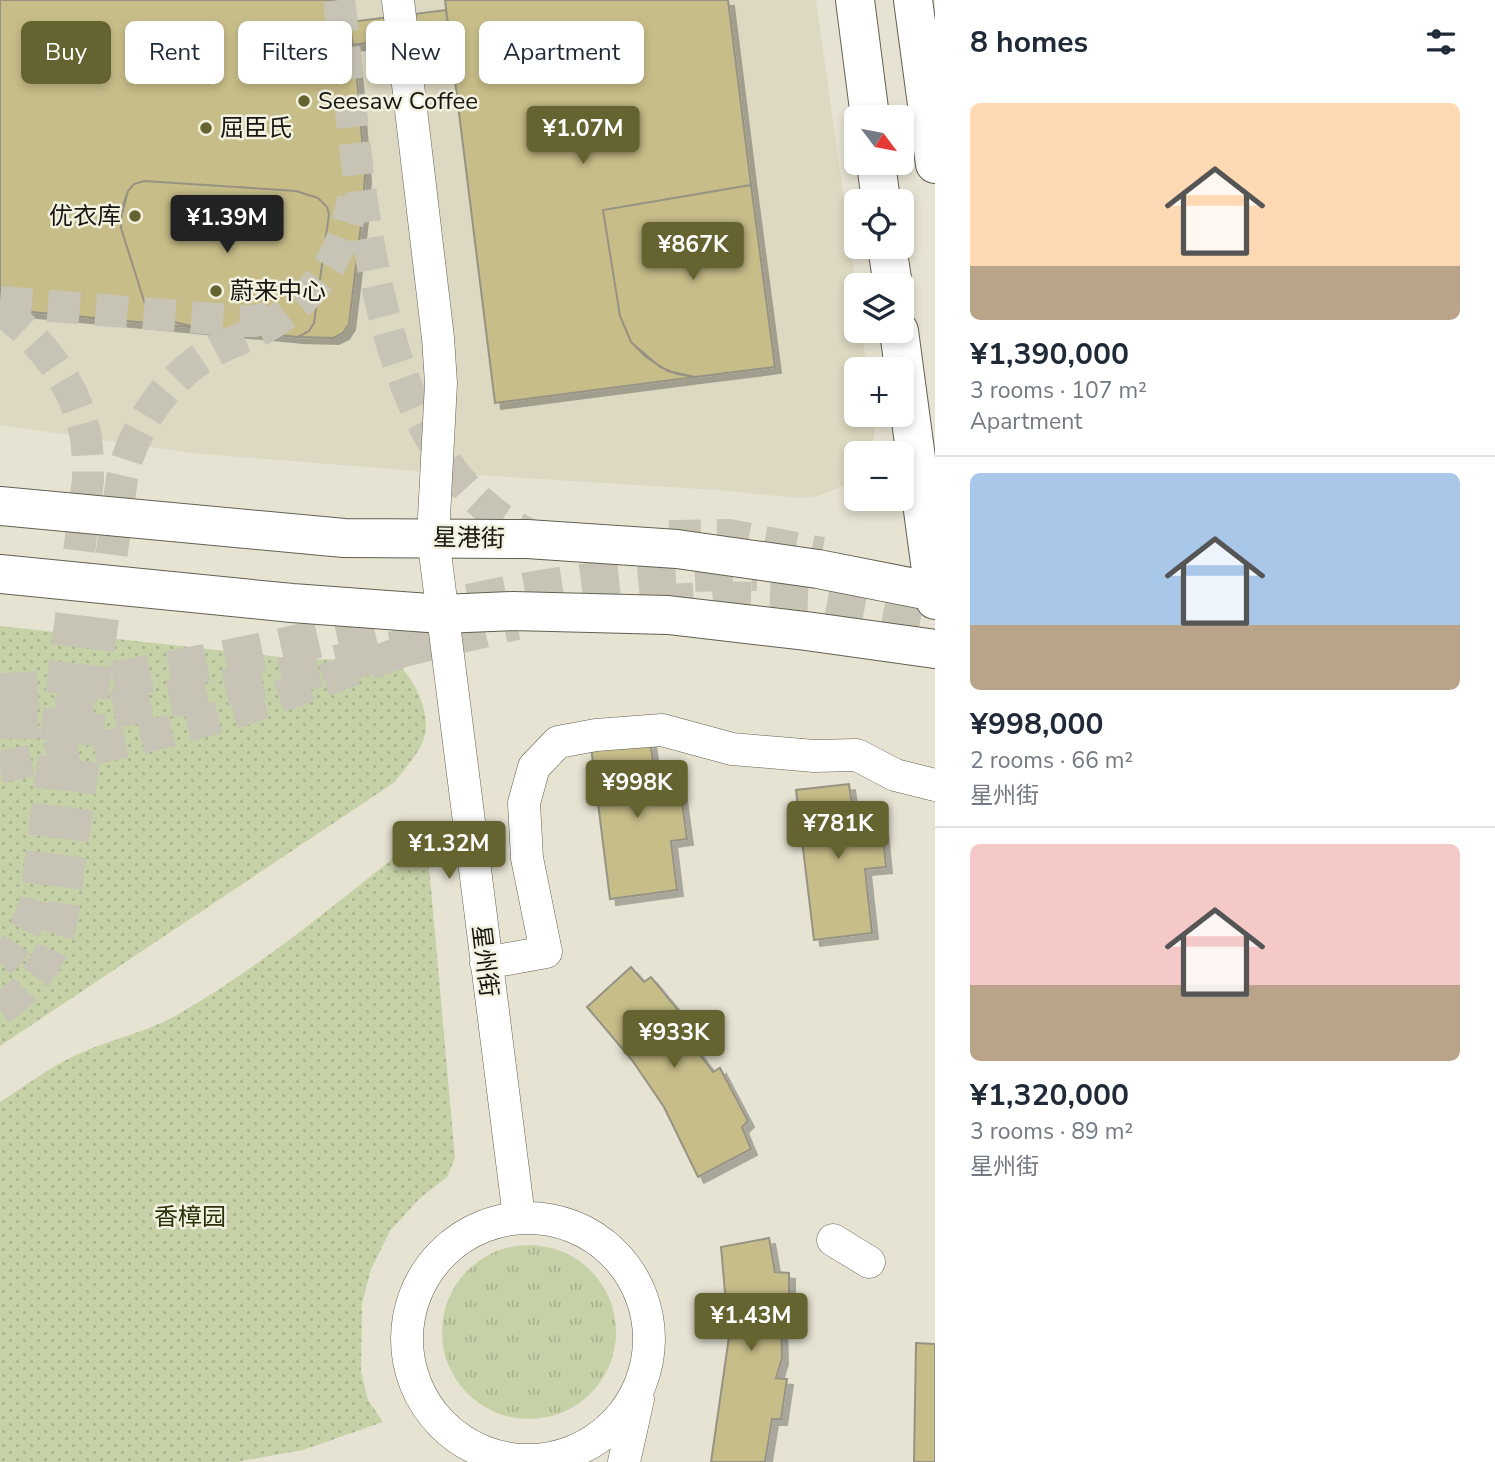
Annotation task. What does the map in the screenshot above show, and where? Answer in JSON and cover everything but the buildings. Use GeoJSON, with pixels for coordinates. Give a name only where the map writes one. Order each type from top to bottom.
{"type":"FeatureCollection","features":[{"type":"Feature","properties":{"kind":"main road"},"geometry":{"type":"LineString","coordinates":[[855,0],[868,105]]}},
{"type":"Feature","properties":{"kind":"main road"},"geometry":{"type":"LineString","coordinates":[[913,0],[935,164]]}},
{"type":"Feature","properties":{"kind":"main road"},"geometry":{"type":"LineString","coordinates":[[901,343],[934,594]]}},
{"type":"Feature","properties":{"kind":"main road","name":"星港街"},"geometry":{"type":"LineString","coordinates":[[0,506],[344,538],[527,539],[677,549],[818,569],[934,594]]}},
{"type":"Feature","properties":{"kind":"main road"},"geometry":{"type":"LineString","coordinates":[[0,573],[292,603],[443,614],[513,611],[668,615],[935,649]]}},
{"type":"Feature","properties":{"kind":"street","name":"星州街"},"geometry":{"type":"LineString","coordinates":[[398,0],[440,372],[433,537],[519,1217]]}},
{"type":"Feature","properties":{"kind":"street"},"geometry":{"type":"LineString","coordinates":[[486,963],[546,953],[527,858],[524,803],[534,767],[558,742],[596,735],[662,730],[732,749],[814,756],[857,755],[895,775],[935,785]]}},
{"type":"Feature","properties":{"kind":"street"},"geometry":{"type":"LineString","coordinates":[[474,1462],[422,1399],[410,1366],[407,1332],[414,1298],[430,1267],[454,1242],[485,1225],[519,1217],[563,1221],[602,1242],[632,1275],[648,1317],[647,1362],[624,1462]]}},
{"type":"Feature","properties":{"kind":"street"},"geometry":{"type":"LineString","coordinates":[[833,1240],[869,1262]]}},
{"type":"Feature","properties":{"kind":"street"},"geometry":{"type":"LineString","coordinates":[[444,1426],[472,1446],[500,1457],[530,1460],[559,1456],[587,1444],[611,1426],[631,1403],[647,1362]]}},
{"type":"Feature","properties":{"kind":"shaded area"},"geometry":{"type":"Polygon","coordinates":[[[0,0],[816,0],[844,200],[844,259],[852,259],[854,273],[844,273],[844,343],[864,343],[865,357],[844,357],[844,427],[875,427],[873,441],[844,441],[844,486],[815,497],[796,498],[718,490],[428,472],[192,453],[0,425],[0,0]]]}},
{"type":"Feature","properties":{"kind":"green space"},"geometry":{"type":"Polygon","coordinates":[[[0,626],[299,659],[392,660],[407,674],[420,696],[426,731],[417,752],[395,782],[0,1046],[0,626]]]}},
{"type":"Feature","properties":{"kind":"green space","name":"香樟园"},"geometry":{"type":"Polygon","coordinates":[[[426,832],[455,1158],[447,1177],[420,1198],[390,1231],[371,1269],[362,1304],[361,1372],[368,1400],[383,1422],[303,1450],[236,1462],[0,1462],[0,1102],[72,1057],[164,1022],[210,995],[305,928],[426,832]]]}},
{"type":"Feature","properties":{"kind":"green space"},"geometry":{"type":"Polygon","coordinates":[[[529,1245],[562,1252],[590,1271],[609,1299],[616,1332],[609,1365],[590,1393],[562,1412],[529,1419],[496,1412],[468,1393],[449,1365],[442,1332],[449,1299],[468,1271],[496,1252],[529,1245]]]}},
{"type":"Feature","properties":{"kind":"tunnel"},"geometry":{"type":"LineString","coordinates":[[339,0],[365,222],[381,304],[405,381],[438,450],[482,504],[541,539]]}},
{"type":"Feature","properties":{"kind":"tunnel"},"geometry":{"type":"LineString","coordinates":[[0,1009],[23,991],[40,970],[53,946],[62,919],[122,478],[134,441],[164,392],[192,365],[215,350],[280,318],[311,290],[334,257],[349,219],[353,198]]}},
{"type":"Feature","properties":{"kind":"tunnel"},"geometry":{"type":"LineString","coordinates":[[0,302],[242,321],[272,316]]}},
{"type":"Feature","properties":{"kind":"tunnel"},"geometry":{"type":"LineString","coordinates":[[0,309],[39,345],[69,389],[84,428],[88,480],[36,899],[22,934],[0,963]]}},
{"type":"Feature","properties":{"kind":"tunnel"},"geometry":{"type":"LineString","coordinates":[[669,536],[729,535],[822,553]]}},
{"type":"Feature","properties":{"kind":"tunnel"},"geometry":{"type":"LineString","coordinates":[[469,603],[612,579],[684,573],[757,572]]}},
{"type":"Feature","properties":{"kind":"tunnel"},"geometry":{"type":"LineString","coordinates":[[656,604],[716,600],[819,603],[935,625]]}},
{"type":"Feature","properties":{"kind":"tunnel"},"geometry":{"type":"LineString","coordinates":[[0,692],[64,688],[127,678],[261,652],[414,616]]}},
{"type":"Feature","properties":{"kind":"tunnel"},"geometry":{"type":"LineString","coordinates":[[0,720],[29,720],[104,711],[278,678],[516,621]]}},
{"type":"Feature","properties":{"kind":"tunnel"},"geometry":{"type":"LineString","coordinates":[[0,767],[131,741],[240,711],[440,638]]}},
{"type":"Feature","properties":{"kind":"place","name":"Seesaw Coffee"},"geometry":{"type":"Point","coordinates":[304,101]}},
{"type":"Feature","properties":{"kind":"place","name":"屈臣氏"},"geometry":{"type":"Point","coordinates":[206,128]}},
{"type":"Feature","properties":{"kind":"place","name":"优衣库"},"geometry":{"type":"Point","coordinates":[135,216]}},
{"type":"Feature","properties":{"kind":"place","name":"蔚来中心"},"geometry":{"type":"Point","coordinates":[216,291]}}]}
